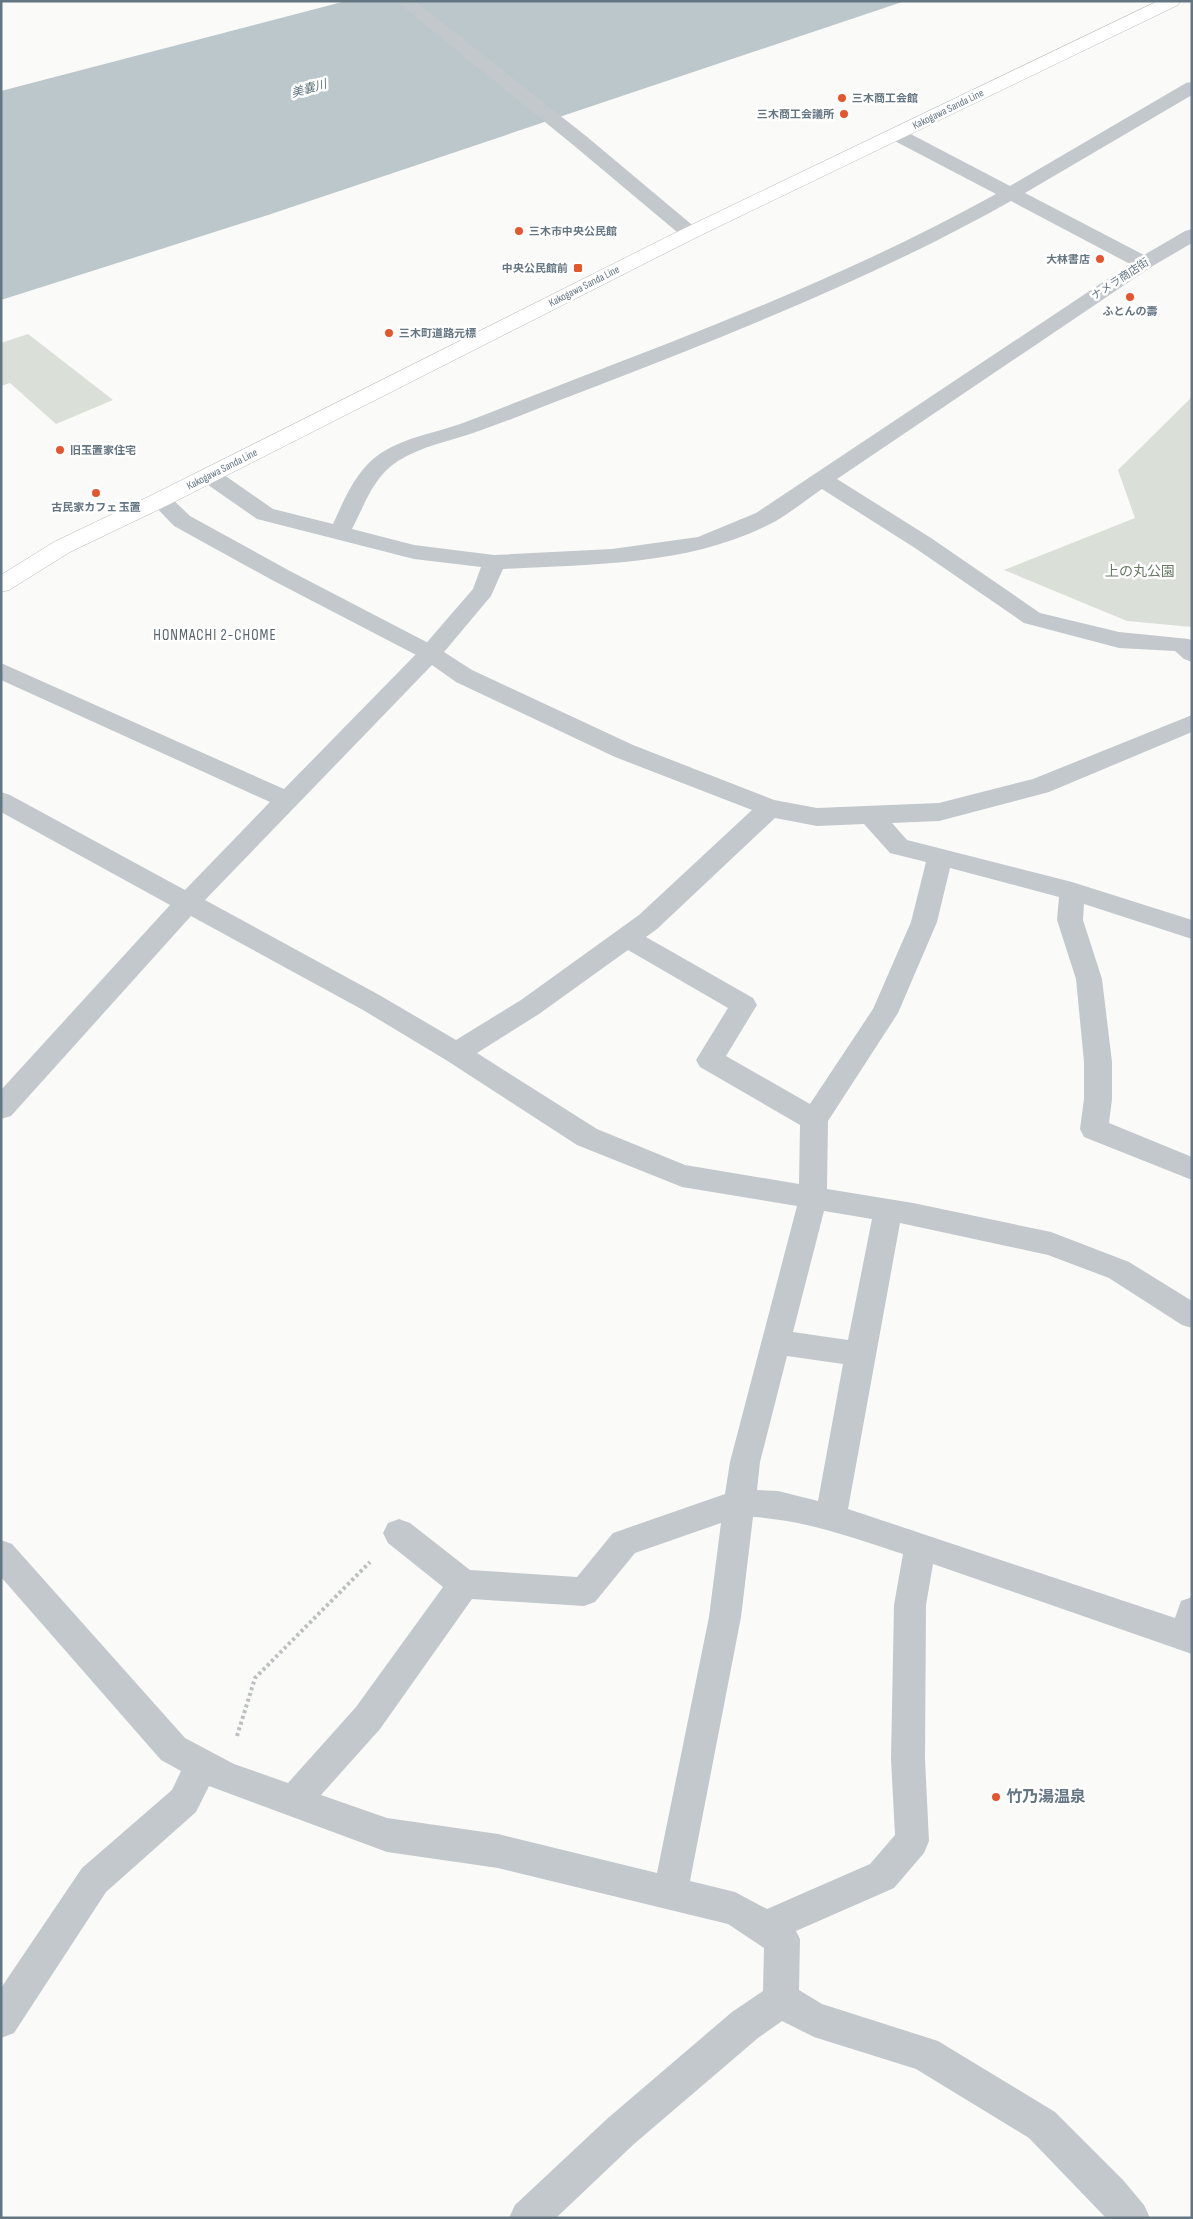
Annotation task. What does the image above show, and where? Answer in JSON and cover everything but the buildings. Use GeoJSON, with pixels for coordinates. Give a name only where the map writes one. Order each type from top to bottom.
{"type":"FeatureCollection","features":[{"type":"Feature","properties":{"kind":"main road","name":"Kakogawa Sanda Line"},"geometry":{"type":"LineString","coordinates":[[1,584],[62,547],[160,500],[690,233],[1172,1]]}},
{"type":"Feature","properties":{"kind":"street"},"geometry":{"type":"LineString","coordinates":[[404,1],[579,140],[690,233]]}},
{"type":"Feature","properties":{"kind":"street"},"geometry":{"type":"LineString","coordinates":[[339,534],[370,474],[386,458],[430,440],[477,425],[764,314],[905,249],[1009,193],[1192,87]]}},
{"type":"Feature","properties":{"kind":"street"},"geometry":{"type":"LineString","coordinates":[[896,134],[1144,263]]}},
{"type":"Feature","properties":{"kind":"street","name":"ナメラ商店街"},"geometry":{"type":"LineString","coordinates":[[209,475],[265,514],[414,552],[494,562],[612,556],[702,543],[764,518],[1144,263],[1192,235]]}},
{"type":"Feature","properties":{"kind":"street"},"geometry":{"type":"LineString","coordinates":[[822,479],[923,543],[1032,618],[1119,640],[1181,644],[1192,654]]}},
{"type":"Feature","properties":{"kind":"street"},"geometry":{"type":"LineString","coordinates":[[160,500],[182,521],[430,654],[464,676],[624,751],[770,808],[817,817],[938,812],[1040,786],[1192,723]]}},
{"type":"Feature","properties":{"kind":"street"},"geometry":{"type":"LineString","coordinates":[[1,1108],[188,902],[430,654],[483,591],[494,562]]}},
{"type":"Feature","properties":{"kind":"street"},"geometry":{"type":"LineString","coordinates":[[1,671],[287,800]]}},
{"type":"Feature","properties":{"kind":"street"},"geometry":{"type":"LineString","coordinates":[[1,801],[372,1003],[456,1053],[588,1137],[682,1176],[888,1210],[1051,1244],[1118,1270],[1192,1316]]}},
{"type":"Feature","properties":{"kind":"street"},"geometry":{"type":"LineString","coordinates":[[456,1053],[530,1007],[648,922],[770,808]]}},
{"type":"Feature","properties":{"kind":"street"},"geometry":{"type":"LineString","coordinates":[[871,815],[899,847],[1072,891],[1192,930]]}},
{"type":"Feature","properties":{"kind":"street"},"geometry":{"type":"LineString","coordinates":[[670,1893],[725,1617],[746,1462],[813,1198],[814,1120],[886,1013],[924,922],[940,856]]}},
{"type":"Feature","properties":{"kind":"street"},"geometry":{"type":"LineString","coordinates":[[1072,891],[1070,920],[1089,979],[1098,1062],[1098,1099],[1094,1129],[1192,1169]]}},
{"type":"Feature","properties":{"kind":"street"},"geometry":{"type":"LineString","coordinates":[[626,937],[744,1005],[710,1060],[814,1120]]}},
{"type":"Feature","properties":{"kind":"street"},"geometry":{"type":"LineString","coordinates":[[831,1517],[888,1210]]}},
{"type":"Feature","properties":{"kind":"street"},"geometry":{"type":"LineString","coordinates":[[776,1342],[860,1354]]}},
{"type":"Feature","properties":{"kind":"street"},"geometry":{"type":"LineString","coordinates":[[399,1533],[464,1584],[584,1592],[624,1543],[740,1503],[778,1505],[831,1517],[1190,1629]]}},
{"type":"Feature","properties":{"kind":"street"},"geometry":{"type":"LineString","coordinates":[[765,1929],[798,1912],[882,1876],[912,1841],[908,1759],[910,1606],[920,1546]]}},
{"type":"Feature","properties":{"kind":"street"},"geometry":{"type":"LineString","coordinates":[[1,1554],[173,1749],[213,1770],[293,1802],[387,1835],[498,1851],[735,1909],[782,1939],[781,2000]]}},
{"type":"Feature","properties":{"kind":"street"},"geometry":{"type":"LineString","coordinates":[[293,1802],[368,1718],[464,1584]]}},
{"type":"Feature","properties":{"kind":"street"},"geometry":{"type":"LineString","coordinates":[[1,2020],[94,1880],[184,1801],[213,1770]]}},
{"type":"Feature","properties":{"kind":"street"},"geometry":{"type":"LineString","coordinates":[[528,2218],[621,2131],[738,2031],[781,2000]]}},
{"type":"Feature","properties":{"kind":"street"},"geometry":{"type":"LineString","coordinates":[[781,2000],[814,2019],[925,2054],[1042,2125],[1110,2193],[1131,2218]]}},
{"type":"Feature","properties":{"kind":"path"},"geometry":{"type":"LineString","coordinates":[[213,1770],[255,1678],[399,1533]]}},
{"type":"Feature","properties":{"kind":"green space"},"geometry":{"type":"Polygon","coordinates":[[[28,334],[113,400],[56,424],[10,383],[1,386],[1,343],[28,334]]]}},
{"type":"Feature","properties":{"kind":"green space","name":"上の丸公園"},"geometry":{"type":"Polygon","coordinates":[[[1192,397],[1192,627],[1127,621],[1004,570],[1135,518],[1118,470],[1192,397]]]}},
{"type":"Feature","properties":{"kind":"water","name":"美嚢川"},"geometry":{"type":"Polygon","coordinates":[[[346,1],[905,1],[268,215],[1,300],[1,91],[346,1]]]}},
{"type":"Feature","properties":{"kind":"place","name":"三木商工会館"},"geometry":{"type":"Point","coordinates":[842,98]}},
{"type":"Feature","properties":{"kind":"place","name":"三木商工会議所"},"geometry":{"type":"Point","coordinates":[844,114]}},
{"type":"Feature","properties":{"kind":"place","name":"三木市中央公民館"},"geometry":{"type":"Point","coordinates":[519,231]}},
{"type":"Feature","properties":{"kind":"place","name":"大林書店"},"geometry":{"type":"Point","coordinates":[1100,259]}},
{"type":"Feature","properties":{"kind":"place","name":"中央公民館前"},"geometry":{"type":"Point","coordinates":[578,268]}},
{"type":"Feature","properties":{"kind":"place","name":"ふとんの壽"},"geometry":{"type":"Point","coordinates":[1130,297]}},
{"type":"Feature","properties":{"kind":"place","name":"三木町道路元標"},"geometry":{"type":"Point","coordinates":[389,333]}},
{"type":"Feature","properties":{"kind":"place","name":"旧玉置家住宅"},"geometry":{"type":"Point","coordinates":[60,450]}},
{"type":"Feature","properties":{"kind":"place","name":"古民家カフェ 玉置"},"geometry":{"type":"Point","coordinates":[96,493]}},
{"type":"Feature","properties":{"kind":"place","name":"竹乃湯温泉"},"geometry":{"type":"Point","coordinates":[996,1797]}},
{"type":"Feature","properties":{"kind":"district","name":"HONMACHI 2-CHOME"},"geometry":{"type":"Point","coordinates":[215,635]}}]}
